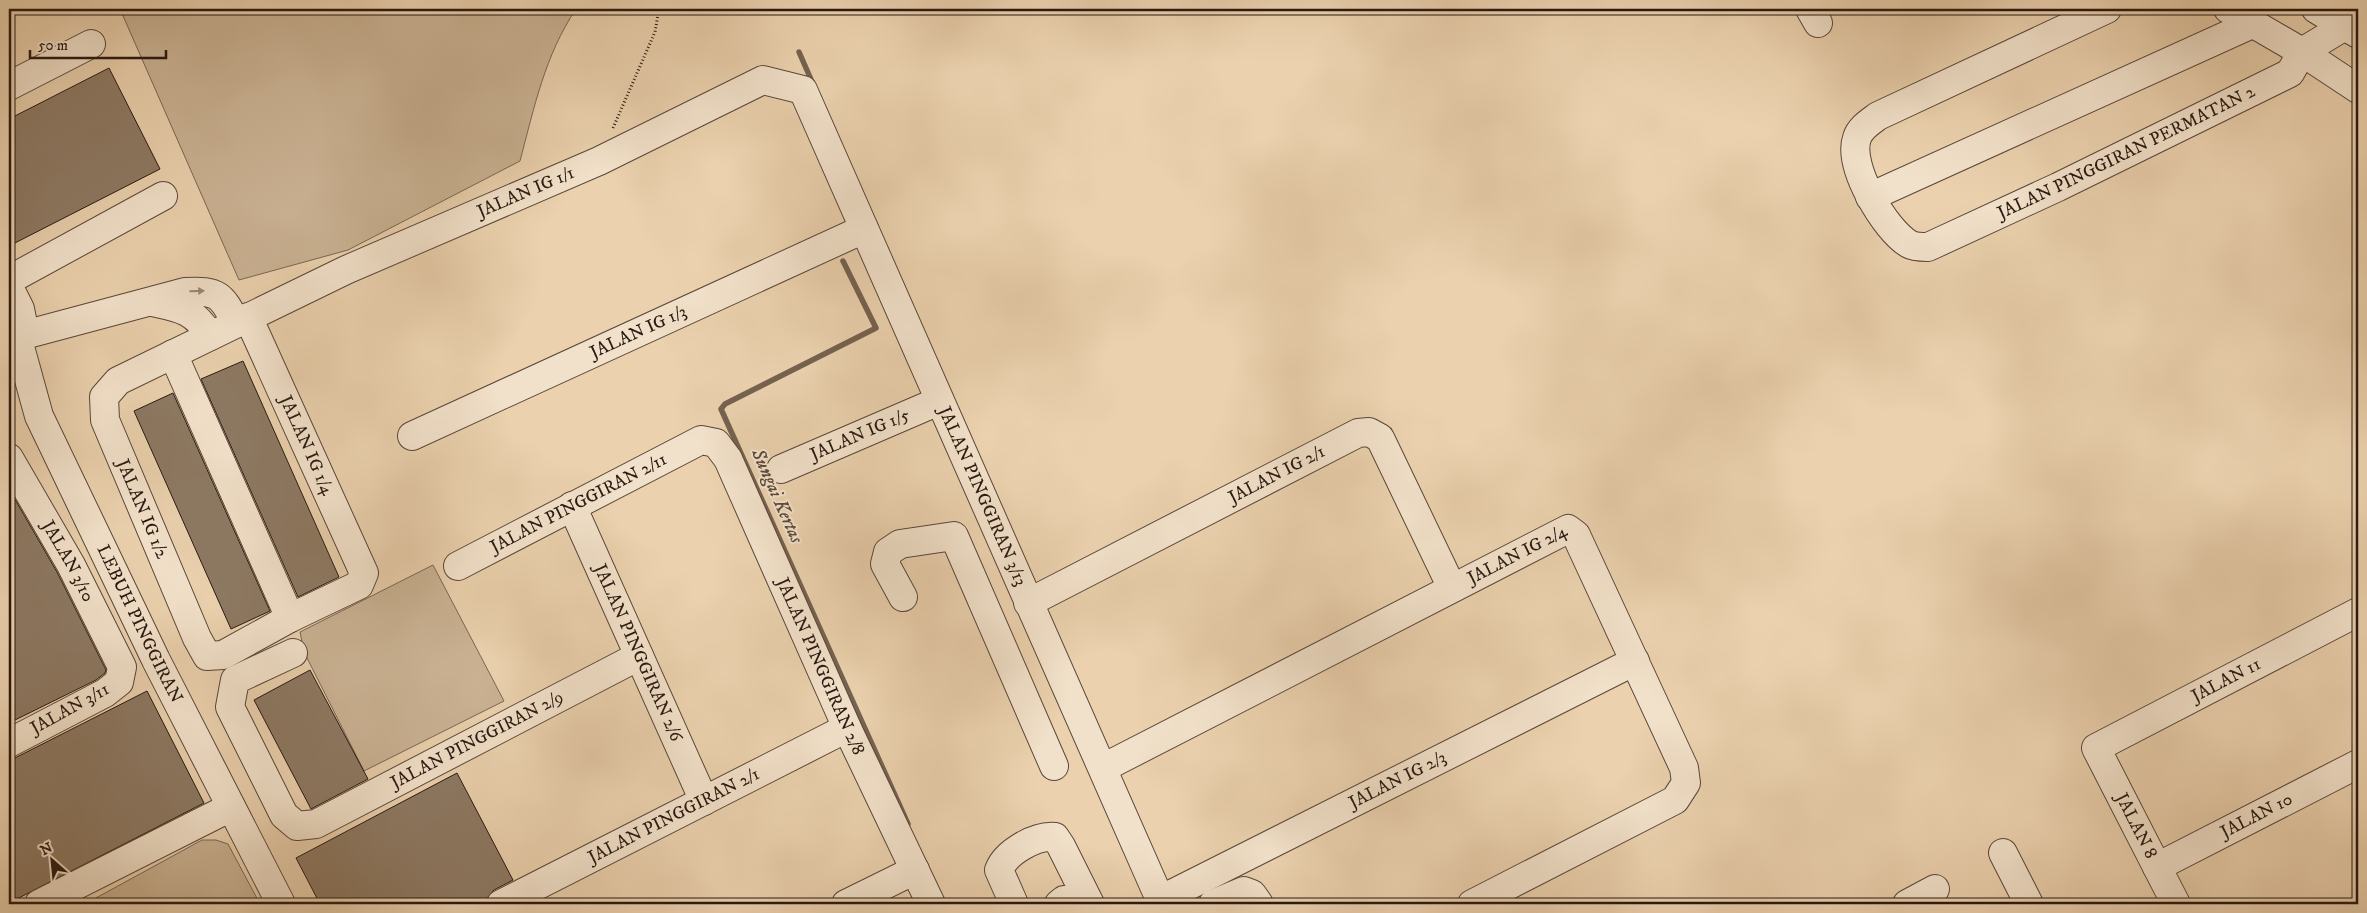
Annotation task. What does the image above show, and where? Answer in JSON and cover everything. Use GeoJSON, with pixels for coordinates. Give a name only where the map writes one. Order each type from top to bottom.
{"type":"FeatureCollection","features":[{"type":"Feature","properties":{"kind":"street"},"geometry":{"type":"LineString","coordinates":[[2107,9],[1878,116],[1865,126],[1857,137],[1854,154],[1870,197],[2252,24]]}},
{"type":"Feature","properties":{"kind":"street"},"geometry":{"type":"LineString","coordinates":[[2228,9],[2302,52],[2358,89]]}},
{"type":"Feature","properties":{"kind":"street"},"geometry":{"type":"LineString","coordinates":[[2316,9],[2354,26]]}},
{"type":"Feature","properties":{"kind":"street"},"geometry":{"type":"LineString","coordinates":[[2302,52],[2354,26]]}},
{"type":"Feature","properties":{"kind":"street"},"geometry":{"type":"LineString","coordinates":[[9,86],[91,44]]}},
{"type":"Feature","properties":{"kind":"street","name":"JALAN PINGGIRAN PERMATAN 2"},"geometry":{"type":"LineString","coordinates":[[1870,197],[1894,233],[1910,246],[1928,247],[2058,187],[2290,73],[2302,52]]}},
{"type":"Feature","properties":{"kind":"street","name":"JALAN IG 1/1"},"geometry":{"type":"LineString","coordinates":[[118,382],[346,270],[599,161],[763,80],[803,90]]}},
{"type":"Feature","properties":{"kind":"street","name":"JALAN PINGGIRAN 3/13"},"geometry":{"type":"LineString","coordinates":[[803,90],[1161,902]]}},
{"type":"Feature","properties":{"kind":"street"},"geometry":{"type":"LineString","coordinates":[[9,280],[163,196]]}},
{"type":"Feature","properties":{"kind":"street","name":"JALAN IG 1/3"},"geometry":{"type":"LineString","coordinates":[[412,436],[864,229]]}},
{"type":"Feature","properties":{"kind":"street","name":"LEBUH PINGGIRAN"},"geometry":{"type":"LineString","coordinates":[[9,291],[12,293],[20,309],[17,336],[39,416],[156,660],[281,904]]}},
{"type":"Feature","properties":{"kind":"street","name":"JALAN IG 1/4"},"geometry":{"type":"LineString","coordinates":[[17,336],[185,292],[206,291],[224,300],[242,320],[364,573],[359,585],[290,618]]}},
{"type":"Feature","properties":{"kind":"street"},"geometry":{"type":"LineString","coordinates":[[150,302],[178,308],[194,314],[203,323],[210,336]]}},
{"type":"Feature","properties":{"kind":"street"},"geometry":{"type":"LineString","coordinates":[[173,354],[290,618]]}},
{"type":"Feature","properties":{"kind":"street","name":"JALAN IG 1/2"},"geometry":{"type":"LineString","coordinates":[[118,382],[104,397],[105,420],[197,638],[207,656],[223,655],[290,618]]}},
{"type":"Feature","properties":{"kind":"street","name":"JALAN IG 1/5"},"geometry":{"type":"LineString","coordinates":[[781,469],[939,401]]}},
{"type":"Feature","properties":{"kind":"street","name":"JALAN IG 2/1"},"geometry":{"type":"LineString","coordinates":[[1028,603],[1358,433],[1369,432],[1380,438],[1452,588]]}},
{"type":"Feature","properties":{"kind":"street","name":"JALAN PINGGIRAN 2/11"},"geometry":{"type":"LineString","coordinates":[[458,566],[700,440]]}},
{"type":"Feature","properties":{"kind":"street","name":"JALAN PINGGIRAN 2/8"},"geometry":{"type":"LineString","coordinates":[[700,440],[716,443],[728,459],[847,728],[931,904]]}},
{"type":"Feature","properties":{"kind":"street","name":"JALAN 3/10"},"geometry":{"type":"LineString","coordinates":[[9,458],[71,565],[122,667]]}},
{"type":"Feature","properties":{"kind":"street","name":"JALAN PINGGIRAN 2/6"},"geometry":{"type":"LineString","coordinates":[[572,506],[704,801]]}},
{"type":"Feature","properties":{"kind":"street"},"geometry":{"type":"LineString","coordinates":[[903,597],[885,564],[888,552],[900,544],[954,536],[992,521]]}},
{"type":"Feature","properties":{"kind":"street","name":"JALAN IG 2/4"},"geometry":{"type":"LineString","coordinates":[[1103,768],[1568,529],[1576,535],[1635,661],[1684,768],[1686,783],[1675,800],[1472,904]]}},
{"type":"Feature","properties":{"kind":"street"},"geometry":{"type":"LineString","coordinates":[[954,536],[1054,766]]}},
{"type":"Feature","properties":{"kind":"street","name":"JALAN 11"},"geometry":{"type":"LineString","coordinates":[[2096,748],[2358,612]]}},
{"type":"Feature","properties":{"kind":"street","name":"JALAN PINGGIRAN 2/9"},"geometry":{"type":"LineString","coordinates":[[293,653],[235,680],[230,707],[284,815],[297,826],[316,824],[639,656]]}},
{"type":"Feature","properties":{"kind":"street","name":"JALAN IG 2/3"},"geometry":{"type":"LineString","coordinates":[[1161,902],[1635,661]]}},
{"type":"Feature","properties":{"kind":"street","name":"JALAN 3/11"},"geometry":{"type":"LineString","coordinates":[[9,743],[105,693],[118,682],[122,667]]}},
{"type":"Feature","properties":{"kind":"street","name":"JALAN PINGGIRAN 2/1"},"geometry":{"type":"LineString","coordinates":[[510,902],[847,728]]}},
{"type":"Feature","properties":{"kind":"street","name":"JALAN 8"},"geometry":{"type":"LineString","coordinates":[[2096,748],[2176,904]]}},
{"type":"Feature","properties":{"kind":"street","name":"JALAN 10"},"geometry":{"type":"LineString","coordinates":[[2156,867],[2358,764]]}},
{"type":"Feature","properties":{"kind":"street"},"geometry":{"type":"LineString","coordinates":[[39,904],[231,807]]}},
{"type":"Feature","properties":{"kind":"street"},"geometry":{"type":"LineString","coordinates":[[1014,904],[999,870],[1001,864],[1021,847],[1048,837],[1055,838],[1060,846],[1071,903]]}},
{"type":"Feature","properties":{"kind":"street"},"geometry":{"type":"LineString","coordinates":[[2003,853],[2029,904]]}},
{"type":"Feature","properties":{"kind":"street"},"geometry":{"type":"LineString","coordinates":[[846,904],[915,870]]}},
{"type":"Feature","properties":{"kind":"street"},"geometry":{"type":"LineString","coordinates":[[1907,904],[1935,889]]}},
{"type":"Feature","properties":{"kind":"street"},"geometry":{"type":"LineString","coordinates":[[1213,904],[1244,890],[1252,894],[1259,904]]}},
{"type":"Feature","properties":{"kind":"path"},"geometry":{"type":"LineString","coordinates":[[599,161],[655,32],[659,9]]}},
{"type":"Feature","properties":{"kind":"shaded area"},"geometry":{"type":"Polygon","coordinates":[[[120,9],[576,9],[548,63],[520,161],[348,250],[239,280],[120,9]]]}},
{"type":"Feature","properties":{"kind":"shaded area"},"geometry":{"type":"Polygon","coordinates":[[[433,565],[504,701],[364,771],[304,652],[300,632],[433,565]]]}},
{"type":"Feature","properties":{"kind":"shaded area"},"geometry":{"type":"Polygon","coordinates":[[[202,840],[216,840],[228,844],[260,904],[85,904],[202,840]]]}},
{"type":"Feature","properties":{"kind":"building"},"geometry":{"type":"Polygon","coordinates":[[[109,68],[160,169],[9,246],[9,119],[109,68]]]}},
{"type":"Feature","properties":{"kind":"building"},"geometry":{"type":"Polygon","coordinates":[[[243,361],[339,577],[298,597],[201,379],[243,361]]]}},
{"type":"Feature","properties":{"kind":"building"},"geometry":{"type":"Polygon","coordinates":[[[173,393],[270,611],[231,629],[134,411],[173,393]]]}},
{"type":"Feature","properties":{"kind":"building"},"geometry":{"type":"Polygon","coordinates":[[[9,489],[57,572],[106,670],[96,680],[9,723],[9,489]]]}},
{"type":"Feature","properties":{"kind":"building"},"geometry":{"type":"Polygon","coordinates":[[[310,670],[368,779],[311,809],[254,700],[310,670]]]}},
{"type":"Feature","properties":{"kind":"building"},"geometry":{"type":"Polygon","coordinates":[[[147,691],[204,803],[9,903],[9,761],[147,691]]]}},
{"type":"Feature","properties":{"kind":"building"},"geometry":{"type":"Polygon","coordinates":[[[457,773],[513,880],[494,890],[483,904],[320,904],[296,858],[457,773]]]}},
{"type":"Feature","properties":{"kind":"waterway","name":"Sungai Kertas"},"geometry":{"type":"LineString","coordinates":[[799,52],[813,84]]}},
{"type":"Feature","properties":{"kind":"waterway","name":"Sungai Kertas"},"geometry":{"type":"LineString","coordinates":[[843,261],[876,328],[725,404],[721,409],[908,824]]}}]}
